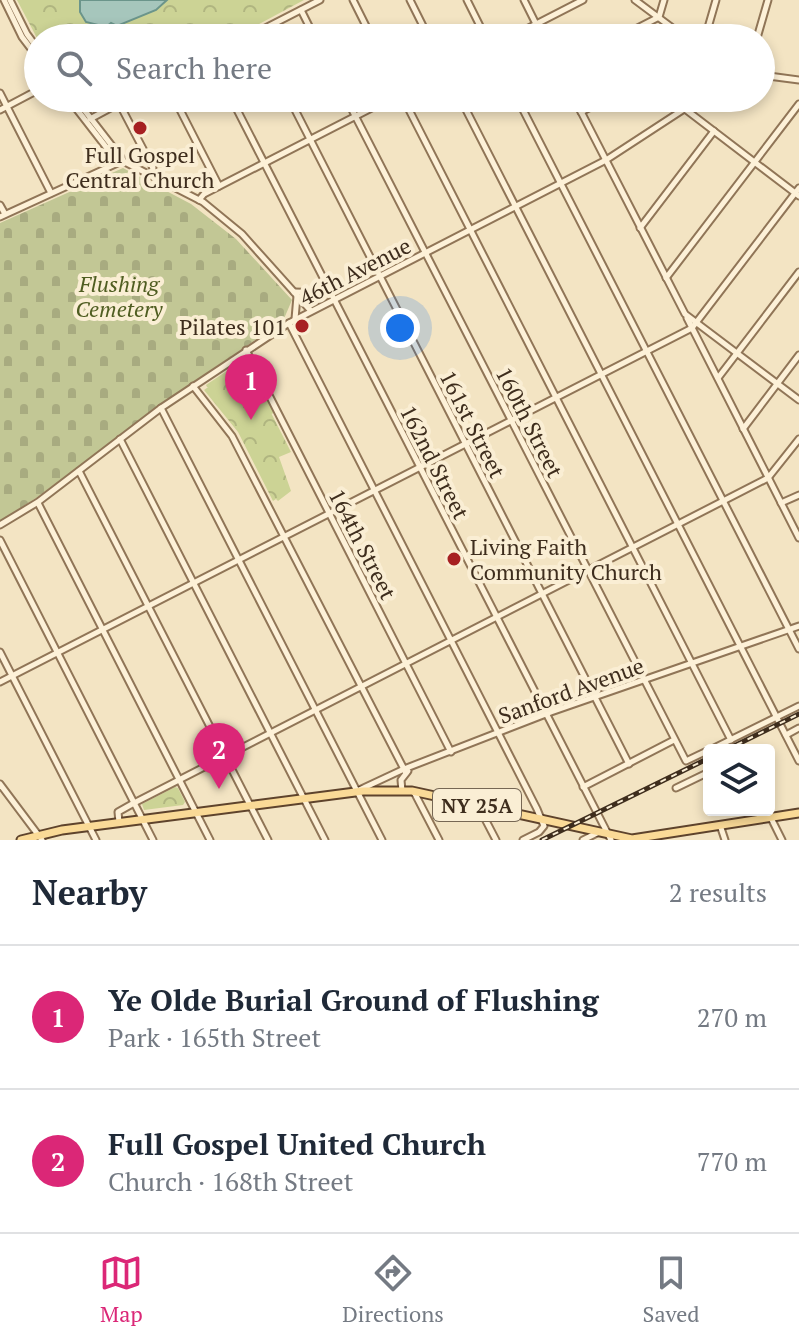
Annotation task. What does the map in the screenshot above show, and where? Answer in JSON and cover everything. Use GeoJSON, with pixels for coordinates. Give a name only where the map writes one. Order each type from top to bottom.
{"type":"FeatureCollection","features":[{"type":"Feature","properties":{"kind":"main road"},"geometry":{"type":"LineString","coordinates":[[21,840],[89,826],[357,792],[413,792]]}},
{"type":"Feature","properties":{"kind":"main road","name":"NY 25A"},"geometry":{"type":"LineString","coordinates":[[413,792],[543,823],[636,839],[668,837],[760,816]]}},
{"type":"Feature","properties":{"kind":"main road","name":"NY 25A"},"geometry":{"type":"LineString","coordinates":[[775,814],[799,813]]}},
{"type":"Feature","properties":{"kind":"street"},"geometry":{"type":"LineString","coordinates":[[7,0],[24,27]]}},
{"type":"Feature","properties":{"kind":"street"},"geometry":{"type":"LineString","coordinates":[[7,0],[24,38]]}},
{"type":"Feature","properties":{"kind":"street"},"geometry":{"type":"LineString","coordinates":[[277,24],[320,0]]}},
{"type":"Feature","properties":{"kind":"street"},"geometry":{"type":"LineString","coordinates":[[353,0],[365,24]]}},
{"type":"Feature","properties":{"kind":"street"},"geometry":{"type":"LineString","coordinates":[[410,0],[422,24]]}},
{"type":"Feature","properties":{"kind":"street"},"geometry":{"type":"LineString","coordinates":[[467,0],[479,24]]}},
{"type":"Feature","properties":{"kind":"street"},"geometry":{"type":"LineString","coordinates":[[524,0],[536,24],[583,0]]}},
{"type":"Feature","properties":{"kind":"street"},"geometry":{"type":"LineString","coordinates":[[635,0],[668,24]]}},
{"type":"Feature","properties":{"kind":"street"},"geometry":{"type":"LineString","coordinates":[[645,24],[659,17],[664,0]]}},
{"type":"Feature","properties":{"kind":"street"},"geometry":{"type":"LineString","coordinates":[[709,24],[716,0]]}},
{"type":"Feature","properties":{"kind":"street"},"geometry":{"type":"LineString","coordinates":[[761,24],[768,0]]}},
{"type":"Feature","properties":{"kind":"street"},"geometry":{"type":"LineString","coordinates":[[301,10],[308,24]]}},
{"type":"Feature","properties":{"kind":"street"},"geometry":{"type":"LineString","coordinates":[[775,77],[798,80],[799,72]]}},
{"type":"Feature","properties":{"kind":"street"},"geometry":{"type":"LineString","coordinates":[[0,93],[3,108],[51,193]]}},
{"type":"Feature","properties":{"kind":"street"},"geometry":{"type":"LineString","coordinates":[[3,108],[24,97]]}},
{"type":"Feature","properties":{"kind":"street"},"geometry":{"type":"LineString","coordinates":[[666,278],[799,104]]}},
{"type":"Feature","properties":{"kind":"street"},"geometry":{"type":"LineString","coordinates":[[81,112],[123,161],[199,200],[242,234],[311,311]]}},
{"type":"Feature","properties":{"kind":"street"},"geometry":{"type":"LineString","coordinates":[[83,112],[88,120]]}},
{"type":"Feature","properties":{"kind":"street"},"geometry":{"type":"LineString","coordinates":[[88,120],[103,112]]}},
{"type":"Feature","properties":{"kind":"street"},"geometry":{"type":"LineString","coordinates":[[124,112],[151,164],[151,174]]}},
{"type":"Feature","properties":{"kind":"street"},"geometry":{"type":"LineString","coordinates":[[181,112],[219,186]]}},
{"type":"Feature","properties":{"kind":"street","name":"162nd Street"},"geometry":{"type":"LineString","coordinates":[[238,112],[606,835]]}},
{"type":"Feature","properties":{"kind":"street","name":"161st Street"},"geometry":{"type":"LineString","coordinates":[[296,112],[629,764]]}},
{"type":"Feature","properties":{"kind":"street","name":"160th Street"},"geometry":{"type":"LineString","coordinates":[[353,112],[674,740],[686,761],[703,753]]}},
{"type":"Feature","properties":{"kind":"street"},"geometry":{"type":"LineString","coordinates":[[199,200],[219,186],[364,112]]}},
{"type":"Feature","properties":{"kind":"street"},"geometry":{"type":"LineString","coordinates":[[410,112],[731,740]]}},
{"type":"Feature","properties":{"kind":"street"},"geometry":{"type":"LineString","coordinates":[[467,112],[799,761]]}},
{"type":"Feature","properties":{"kind":"street"},"geometry":{"type":"LineString","coordinates":[[524,112],[799,649]]}},
{"type":"Feature","properties":{"kind":"street"},"geometry":{"type":"LineString","coordinates":[[581,112],[685,314],[694,325],[799,538]]}},
{"type":"Feature","properties":{"kind":"street","name":"46th Avenue"},"geometry":{"type":"LineString","coordinates":[[0,525],[38,502],[161,408],[332,296],[425,253],[606,160],[680,112]]}},
{"type":"Feature","properties":{"kind":"street"},"geometry":{"type":"LineString","coordinates":[[0,682],[694,325],[798,193],[689,112]]}},
{"type":"Feature","properties":{"kind":"street"},"geometry":{"type":"LineString","coordinates":[[640,228],[714,131]]}},
{"type":"Feature","properties":{"kind":"street"},"geometry":{"type":"LineString","coordinates":[[0,205],[2,216],[123,161]]}},
{"type":"Feature","properties":{"kind":"street"},"geometry":{"type":"LineString","coordinates":[[718,378],[799,272]]}},
{"type":"Feature","properties":{"kind":"street"},"geometry":{"type":"LineString","coordinates":[[296,293],[332,296]]}},
{"type":"Feature","properties":{"kind":"street"},"geometry":{"type":"LineString","coordinates":[[296,293],[292,321],[543,823],[539,832],[523,840]]}},
{"type":"Feature","properties":{"kind":"street"},"geometry":{"type":"LineString","coordinates":[[694,325],[799,400]]}},
{"type":"Feature","properties":{"kind":"street","name":"164th Street"},"geometry":{"type":"LineString","coordinates":[[246,350],[451,752]]}},
{"type":"Feature","properties":{"kind":"street"},"geometry":{"type":"LineString","coordinates":[[743,429],[799,355]]}},
{"type":"Feature","properties":{"kind":"street"},"geometry":{"type":"LineString","coordinates":[[193,386],[232,436],[405,771],[401,780],[402,791]]}},
{"type":"Feature","properties":{"kind":"street"},"geometry":{"type":"LineString","coordinates":[[161,408],[382,840]]}},
{"type":"Feature","properties":{"kind":"street"},"geometry":{"type":"LineString","coordinates":[[120,439],[325,840]]}},
{"type":"Feature","properties":{"kind":"street"},"geometry":{"type":"LineString","coordinates":[[119,822],[118,812],[179,779],[768,478],[799,439]]}},
{"type":"Feature","properties":{"kind":"street"},"geometry":{"type":"LineString","coordinates":[[78,470],[268,840]]}},
{"type":"Feature","properties":{"kind":"street"},"geometry":{"type":"LineString","coordinates":[[781,503],[799,495]]}},
{"type":"Feature","properties":{"kind":"street"},"geometry":{"type":"LineString","coordinates":[[38,502],[210,840]]}},
{"type":"Feature","properties":{"kind":"street"},"geometry":{"type":"LineString","coordinates":[[0,540],[153,840]]}},
{"type":"Feature","properties":{"kind":"street","name":"Sanford Avenue"},"geometry":{"type":"LineString","coordinates":[[357,792],[361,787],[547,714],[799,626]]}},
{"type":"Feature","properties":{"kind":"street"},"geometry":{"type":"LineString","coordinates":[[0,652],[96,840]]}},
{"type":"Feature","properties":{"kind":"street"},"geometry":{"type":"LineString","coordinates":[[722,744],[799,706]]}},
{"type":"Feature","properties":{"kind":"street"},"geometry":{"type":"LineString","coordinates":[[786,735],[799,728]]}},
{"type":"Feature","properties":{"kind":"street"},"geometry":{"type":"LineString","coordinates":[[583,787],[674,740]]}},
{"type":"Feature","properties":{"kind":"street"},"geometry":{"type":"LineString","coordinates":[[676,788],[703,775]]}},
{"type":"Feature","properties":{"kind":"street"},"geometry":{"type":"LineString","coordinates":[[0,784],[40,837]]}},
{"type":"Feature","properties":{"kind":"street"},"geometry":{"type":"LineString","coordinates":[[413,792],[439,840]]}},
{"type":"Feature","properties":{"kind":"street"},"geometry":{"type":"LineString","coordinates":[[486,808],[484,817],[496,840]]}},
{"type":"Feature","properties":{"kind":"street"},"geometry":{"type":"LineString","coordinates":[[770,816],[782,840]]}},
{"type":"Feature","properties":{"kind":"street"},"geometry":{"type":"LineString","coordinates":[[720,825],[725,840]]}},
{"type":"Feature","properties":{"kind":"street"},"geometry":{"type":"LineString","coordinates":[[583,829],[582,840],[606,835]]}},
{"type":"Feature","properties":{"kind":"green space"},"geometry":{"type":"Polygon","coordinates":[[[17,0],[304,0],[259,24],[30,24],[17,0]]]}},
{"type":"Feature","properties":{"kind":"green space","name":"Flushing Cemetery"},"geometry":{"type":"Polygon","coordinates":[[[123,168],[191,204],[236,239],[292,300],[283,321],[0,521],[0,223],[123,168]]]}},
{"type":"Feature","properties":{"kind":"green space"},"geometry":{"type":"Polygon","coordinates":[[[246,358],[274,413],[207,387],[246,358]]]}},
{"type":"Feature","properties":{"kind":"green space"},"geometry":{"type":"Polygon","coordinates":[[[245,362],[291,452],[279,457],[291,491],[278,501],[273,501],[238,432],[204,390],[245,362]]]}},
{"type":"Feature","properties":{"kind":"green space"},"geometry":{"type":"Polygon","coordinates":[[[175,787],[185,802],[183,805],[144,810],[142,804],[175,787]]]}},
{"type":"Feature","properties":{"kind":"water"},"geometry":{"type":"Polygon","coordinates":[[[80,0],[167,0],[156,10],[122,24],[86,22],[80,12],[80,0]]]}},
{"type":"Feature","properties":{"kind":"railway"},"geometry":{"type":"LineString","coordinates":[[738,744],[799,714]]}},
{"type":"Feature","properties":{"kind":"railway"},"geometry":{"type":"LineString","coordinates":[[542,840],[703,761]]}},
{"type":"Feature","properties":{"kind":"place","name":"Full Gospel Central Church"},"geometry":{"type":"Point","coordinates":[140,128]}},
{"type":"Feature","properties":{"kind":"place","name":"Pilates 101"},"geometry":{"type":"Point","coordinates":[302,326]}},
{"type":"Feature","properties":{"kind":"place","name":"Ye Olde Burial Ground of Flushing"},"geometry":{"type":"Point","coordinates":[251,420]}},
{"type":"Feature","properties":{"kind":"place","name":"Living Faith Community Church"},"geometry":{"type":"Point","coordinates":[454,559]}},
{"type":"Feature","properties":{"kind":"place","name":"Full Gospel United Church"},"geometry":{"type":"Point","coordinates":[219,789]}}]}
